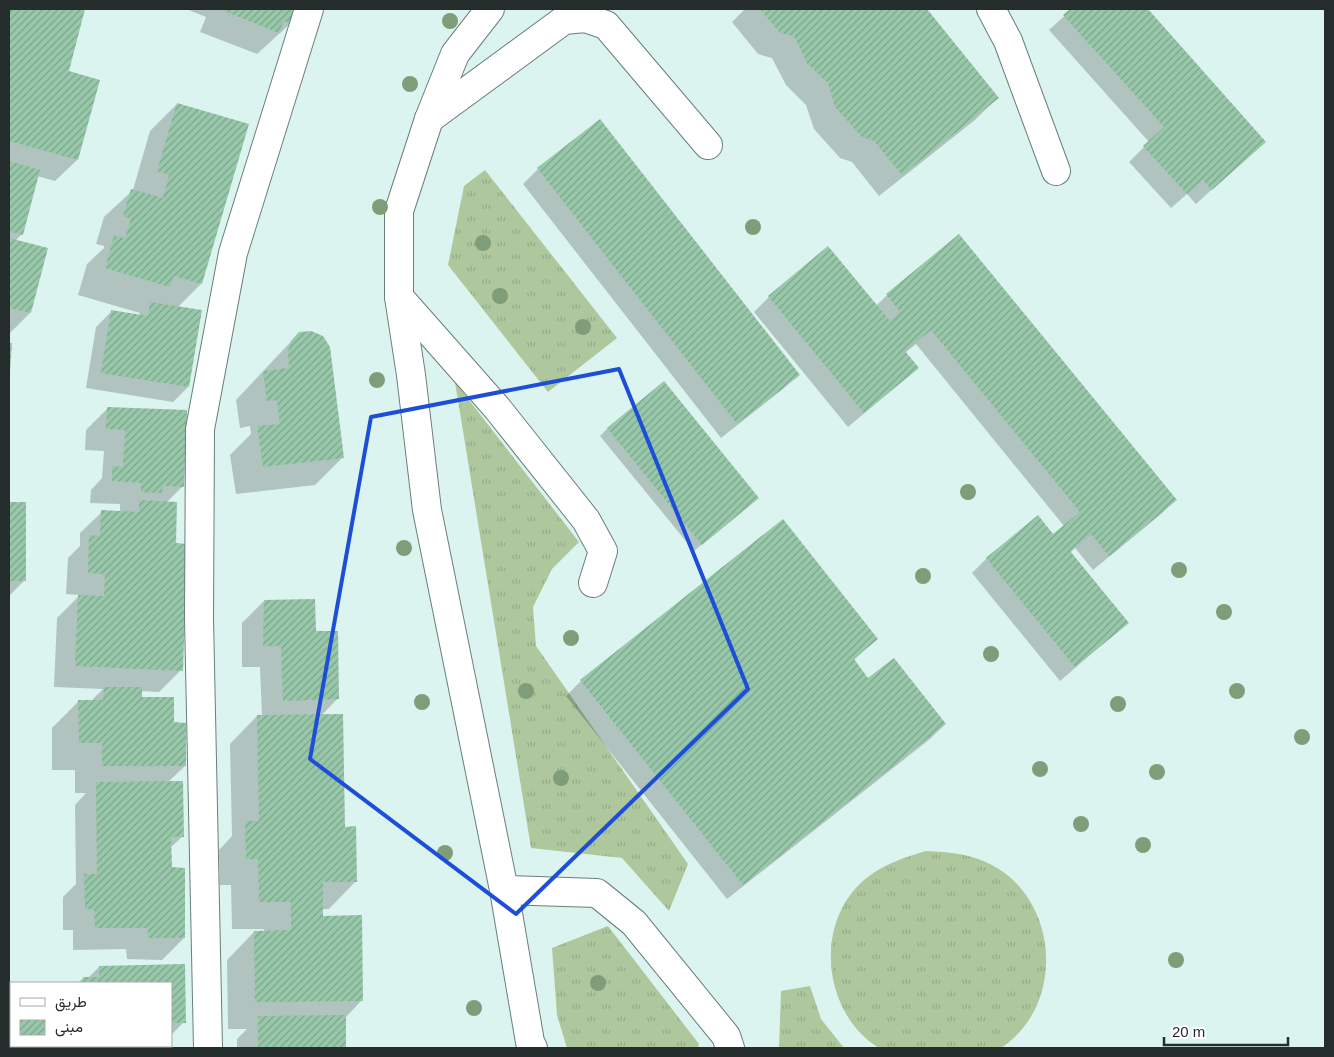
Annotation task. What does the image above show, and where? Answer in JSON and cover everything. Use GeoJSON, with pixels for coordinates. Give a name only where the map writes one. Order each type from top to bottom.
{"type":"FeatureCollection","features":[{"type":"Feature","properties":{"kind":"street"},"geometry":{"type":"LineString","coordinates":[[208,1048],[199,618],[200,428],[233,254],[309,9]]}},
{"type":"Feature","properties":{"kind":"street"},"geometry":{"type":"LineString","coordinates":[[490,9],[455,54],[429,119],[399,211],[399,297],[411,375],[427,510],[504,890],[530,1042],[533,1048]]}},
{"type":"Feature","properties":{"kind":"street"},"geometry":{"type":"LineString","coordinates":[[991,9],[1008,41],[1056,171]]}},
{"type":"Feature","properties":{"kind":"street"},"geometry":{"type":"LineString","coordinates":[[429,119],[564,20],[585,18],[606,25],[708,145]]}},
{"type":"Feature","properties":{"kind":"street"},"geometry":{"type":"LineString","coordinates":[[399,297],[497,408],[586,520],[603,551],[593,583]]}},
{"type":"Feature","properties":{"kind":"street"},"geometry":{"type":"LineString","coordinates":[[504,890],[597,892],[634,923],[726,1036],[730,1048]]}},
{"type":"Feature","properties":{"kind":"highlighted area"},"geometry":{"type":"Polygon","coordinates":[[[619,369],[748,689],[516,914],[310,759],[371,417],[619,369]]]}},
{"type":"Feature","properties":{"kind":"green space"},"geometry":{"type":"Polygon","coordinates":[[[485,170],[617,338],[548,392],[448,265],[464,186],[485,170]]]}},
{"type":"Feature","properties":{"kind":"green space"},"geometry":{"type":"Polygon","coordinates":[[[455,382],[579,542],[552,569],[533,607],[536,646],[688,864],[669,911],[622,858],[531,848],[455,382]]]}},
{"type":"Feature","properties":{"kind":"green space"},"geometry":{"type":"Polygon","coordinates":[[[926,851],[960,854],[992,865],[1015,881],[1031,903],[1042,928],[1046,954],[1044,981],[1036,1007],[1022,1030],[1001,1048],[879,1048],[860,1033],[846,1014],[836,992],[831,968],[832,944],[837,920],[848,898],[864,880],[878,870],[901,859],[926,851]]]}},
{"type":"Feature","properties":{"kind":"green space"},"geometry":{"type":"Polygon","coordinates":[[[608,926],[699,1044],[698,1048],[567,1048],[557,1015],[552,948],[608,926]]]}},
{"type":"Feature","properties":{"kind":"green space"},"geometry":{"type":"Polygon","coordinates":[[[810,986],[821,1019],[844,1048],[779,1048],[781,991],[810,986]]]}},
{"type":"Feature","properties":{"kind":"building"},"geometry":{"type":"Polygon","coordinates":[[[9,9],[85,9],[69,71],[100,80],[78,160],[9,141],[9,9]]]}},
{"type":"Feature","properties":{"kind":"building"},"geometry":{"type":"Polygon","coordinates":[[[219,9],[298,9],[292,24],[284,21],[279,33],[219,9]]]}},
{"type":"Feature","properties":{"kind":"building"},"geometry":{"type":"Polygon","coordinates":[[[760,9],[927,9],[999,98],[902,175],[874,141],[862,137],[835,107],[828,83],[807,63],[794,36],[780,33],[760,9]]]}},
{"type":"Feature","properties":{"kind":"building"},"geometry":{"type":"Polygon","coordinates":[[[1070,9],[1148,9],[1266,142],[1212,190],[1203,180],[1187,194],[1143,146],[1164,127],[1063,15],[1070,9]]]}},
{"type":"Feature","properties":{"kind":"building"},"geometry":{"type":"Polygon","coordinates":[[[177,103],[249,124],[202,284],[174,276],[170,287],[105,268],[114,236],[125,238],[131,219],[123,216],[131,189],[163,198],[169,175],[157,171],[177,103]]]}},
{"type":"Feature","properties":{"kind":"building"},"geometry":{"type":"Polygon","coordinates":[[[600,119],[800,375],[737,424],[537,168],[600,119]]]}},
{"type":"Feature","properties":{"kind":"building"},"geometry":{"type":"Polygon","coordinates":[[[9,161],[40,170],[23,235],[9,231],[9,161]]]}},
{"type":"Feature","properties":{"kind":"building"},"geometry":{"type":"Polygon","coordinates":[[[959,234],[1177,500],[1109,556],[1091,534],[1070,551],[1129,623],[1075,667],[986,558],[1038,515],[1053,534],[1080,512],[931,330],[905,351],[919,368],[864,413],[768,296],[828,246],[890,321],[900,312],[886,294],[959,234]]]}},
{"type":"Feature","properties":{"kind":"building"},"geometry":{"type":"Polygon","coordinates":[[[9,238],[48,248],[31,313],[9,308],[9,238]]]}},
{"type":"Feature","properties":{"kind":"building"},"geometry":{"type":"Polygon","coordinates":[[[150,302],[202,310],[189,387],[101,373],[111,310],[148,316],[150,302]]]}},
{"type":"Feature","properties":{"kind":"building"},"geometry":{"type":"Polygon","coordinates":[[[311,331],[323,336],[330,347],[344,458],[263,467],[257,426],[280,424],[277,400],[267,401],[263,371],[289,368],[288,351],[291,341],[299,332],[311,331]]]}},
{"type":"Feature","properties":{"kind":"building"},"geometry":{"type":"Polygon","coordinates":[[[9,343],[12,343],[10,372],[9,372],[9,343]]]}},
{"type":"Feature","properties":{"kind":"building"},"geometry":{"type":"Polygon","coordinates":[[[664,381],[759,498],[702,545],[607,428],[664,381]]]}},
{"type":"Feature","properties":{"kind":"building"},"geometry":{"type":"Polygon","coordinates":[[[107,407],[187,410],[184,487],[163,486],[162,493],[141,492],[141,483],[112,481],[112,466],[123,467],[125,430],[106,429],[107,407]]]}},
{"type":"Feature","properties":{"kind":"building"},"geometry":{"type":"Polygon","coordinates":[[[139,500],[177,502],[176,543],[187,544],[183,671],[75,666],[78,595],[104,596],[105,574],[88,573],[89,535],[100,536],[101,510],[139,512],[139,500]]]}},
{"type":"Feature","properties":{"kind":"building"},"geometry":{"type":"Polygon","coordinates":[[[9,502],[26,502],[26,581],[9,581],[9,502]]]}},
{"type":"Feature","properties":{"kind":"building"},"geometry":{"type":"Polygon","coordinates":[[[783,519],[878,639],[854,659],[868,678],[894,658],[946,724],[743,885],[580,680],[783,519]]]}},
{"type":"Feature","properties":{"kind":"building"},"geometry":{"type":"Polygon","coordinates":[[[315,599],[316,631],[338,631],[339,699],[283,701],[281,646],[263,646],[264,600],[315,599]]]}},
{"type":"Feature","properties":{"kind":"building"},"geometry":{"type":"Polygon","coordinates":[[[104,687],[142,687],[142,697],[174,697],[174,722],[186,723],[186,766],[102,766],[102,743],[79,743],[78,700],[103,700],[104,687]]]}},
{"type":"Feature","properties":{"kind":"building"},"geometry":{"type":"Polygon","coordinates":[[[343,714],[345,827],[356,826],[357,882],[323,882],[323,916],[362,915],[363,1001],[255,1002],[254,931],[291,930],[291,902],[259,902],[258,859],[246,859],[245,821],[259,821],[257,715],[343,714]]]}},
{"type":"Feature","properties":{"kind":"building"},"geometry":{"type":"Polygon","coordinates":[[[183,781],[184,837],[171,837],[172,867],[185,868],[185,938],[148,938],[148,928],[95,928],[94,909],[85,909],[84,874],[97,874],[96,782],[183,781]]]}},
{"type":"Feature","properties":{"kind":"building"},"geometry":{"type":"Polygon","coordinates":[[[185,964],[186,1023],[172,1023],[172,982],[83,982],[83,977],[99,977],[99,966],[185,964]]]}},
{"type":"Feature","properties":{"kind":"building"},"geometry":{"type":"Polygon","coordinates":[[[346,1015],[346,1048],[258,1048],[258,1016],[346,1015]]]}},
{"type":"Feature","properties":{"kind":"building"},"geometry":{"type":"Polygon","coordinates":[[[84,1047],[161,1047],[161,1048],[84,1047]]]}}]}
